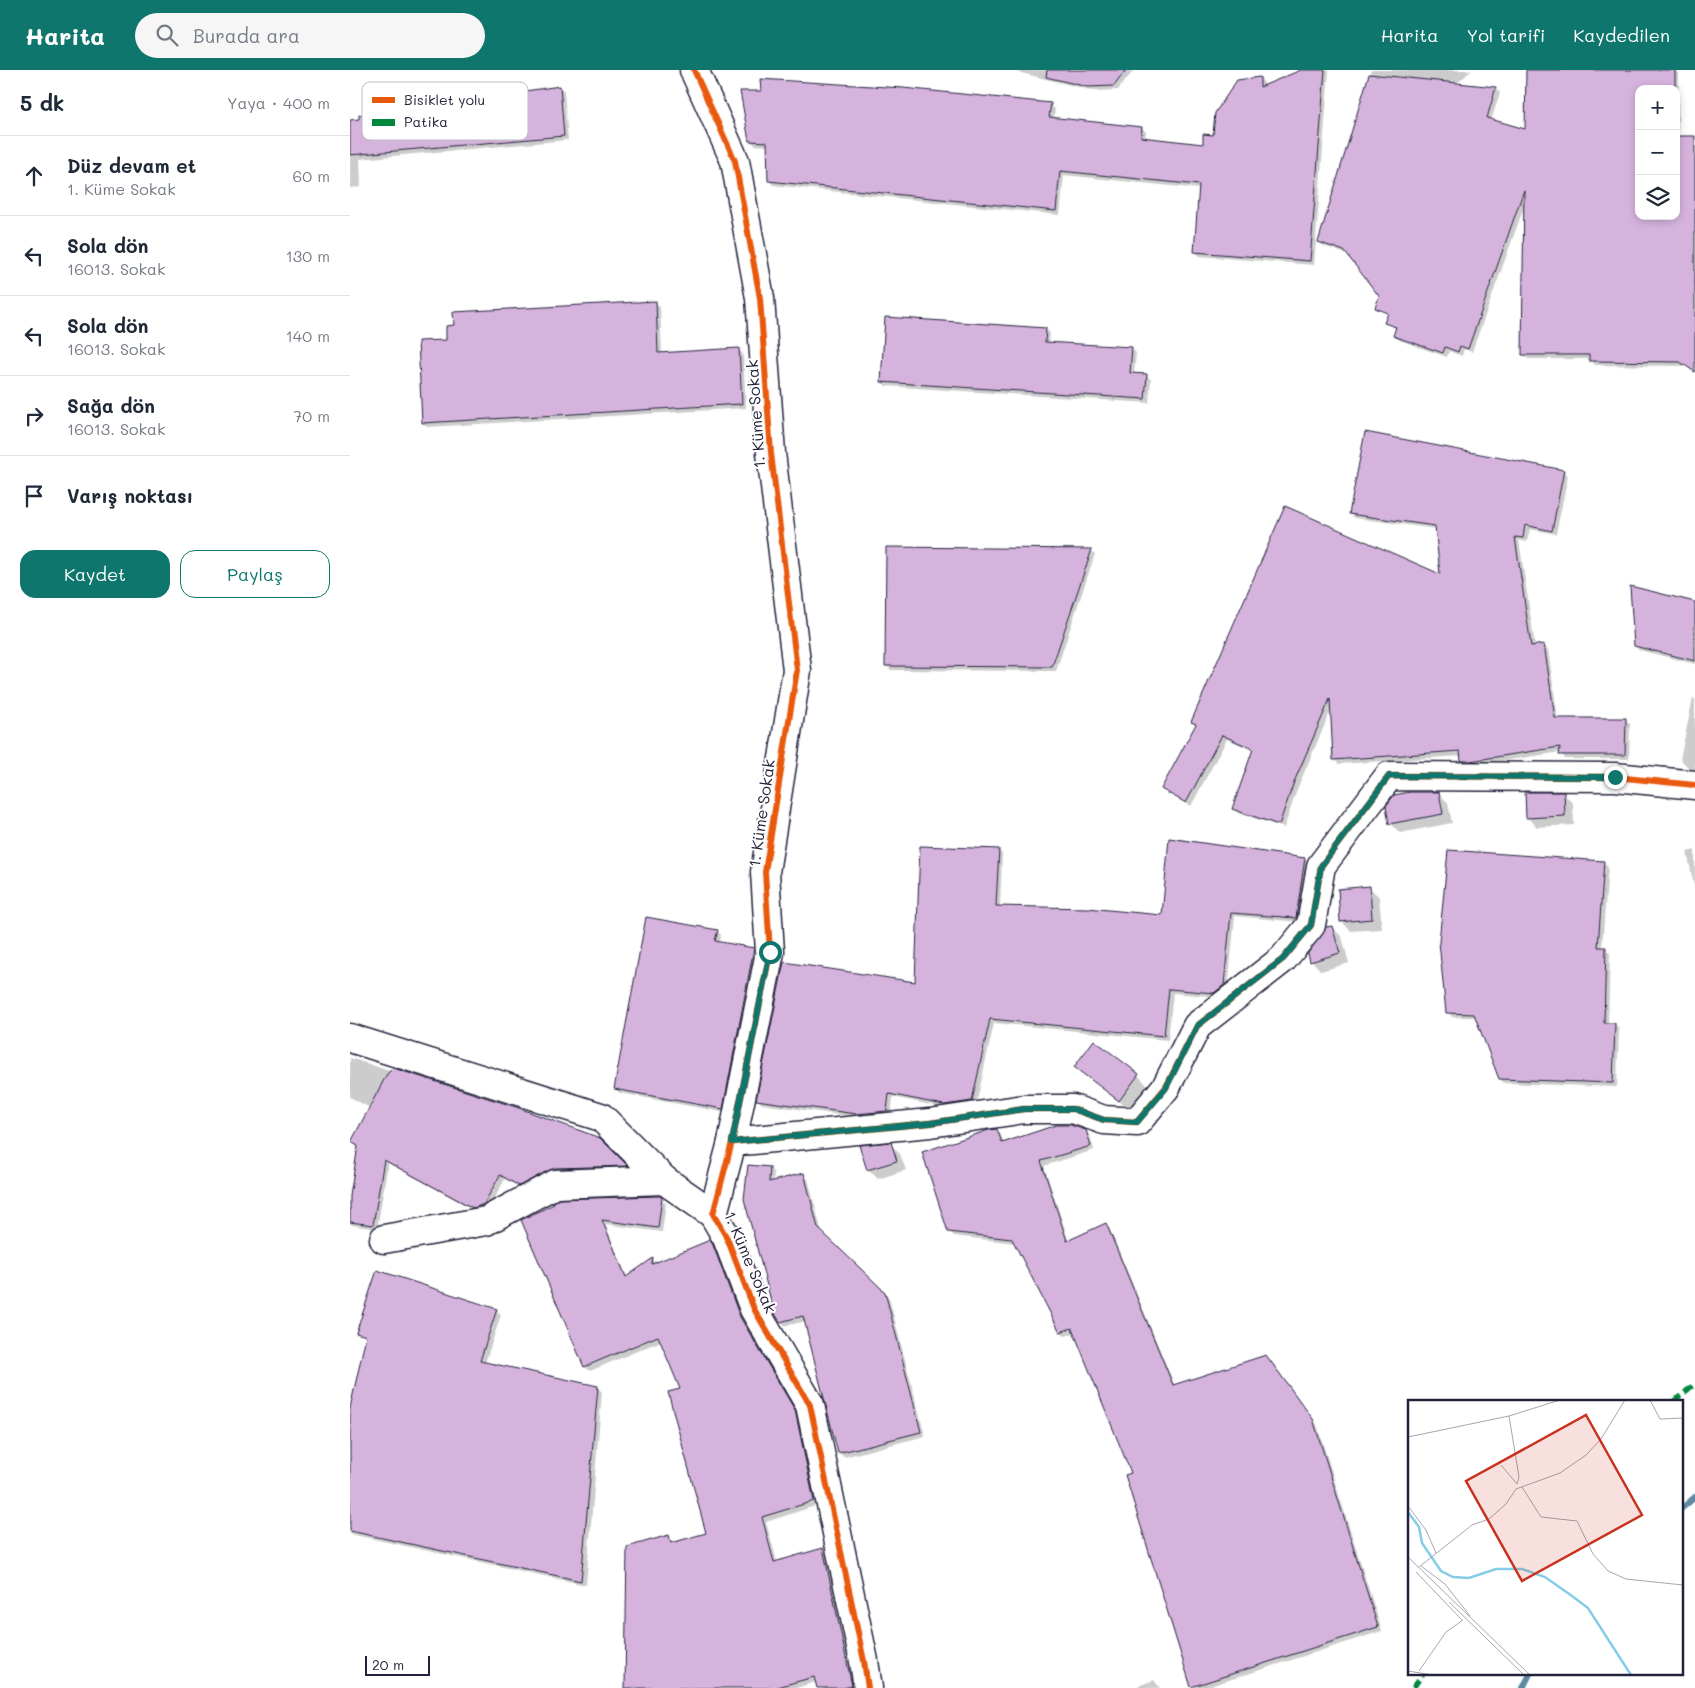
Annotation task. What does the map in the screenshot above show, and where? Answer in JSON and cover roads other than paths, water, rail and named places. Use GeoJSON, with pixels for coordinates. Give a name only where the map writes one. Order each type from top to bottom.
{"type":"FeatureCollection","features":[{"type":"Feature","properties":{"kind":"street","name":"1. Küme Sokak"},"geometry":{"type":"LineString","coordinates":[[694,70],[735,161],[760,298],[771,454],[797,670],[765,872],[770,952],[732,1142],[713,1214],[727,1238],[754,1309],[810,1405],[864,1661],[868,1688]]}},
{"type":"Feature","properties":{"kind":"street"},"geometry":{"type":"LineString","coordinates":[[732,1142],[930,1123],[1024,1109],[1073,1109],[1104,1120],[1137,1122],[1166,1088],[1197,1026],[1283,959],[1311,925],[1321,866],[1389,776],[1615,777],[1695,785]]}},
{"type":"Feature","properties":{"kind":"street"},"geometry":{"type":"LineString","coordinates":[[350,1038],[601,1117],[664,1180],[713,1214]]}},
{"type":"Feature","properties":{"kind":"street"},"geometry":{"type":"LineString","coordinates":[[384,1240],[486,1221],[555,1184],[664,1180]]}},
{"type":"Feature","properties":{"kind":"waterway"},"geometry":{"type":"LineString","coordinates":[[1682,1508],[1695,1497]]}},
{"type":"Feature","properties":{"kind":"waterway"},"geometry":{"type":"LineString","coordinates":[[1523,1688],[1529,1676]]}}]}
